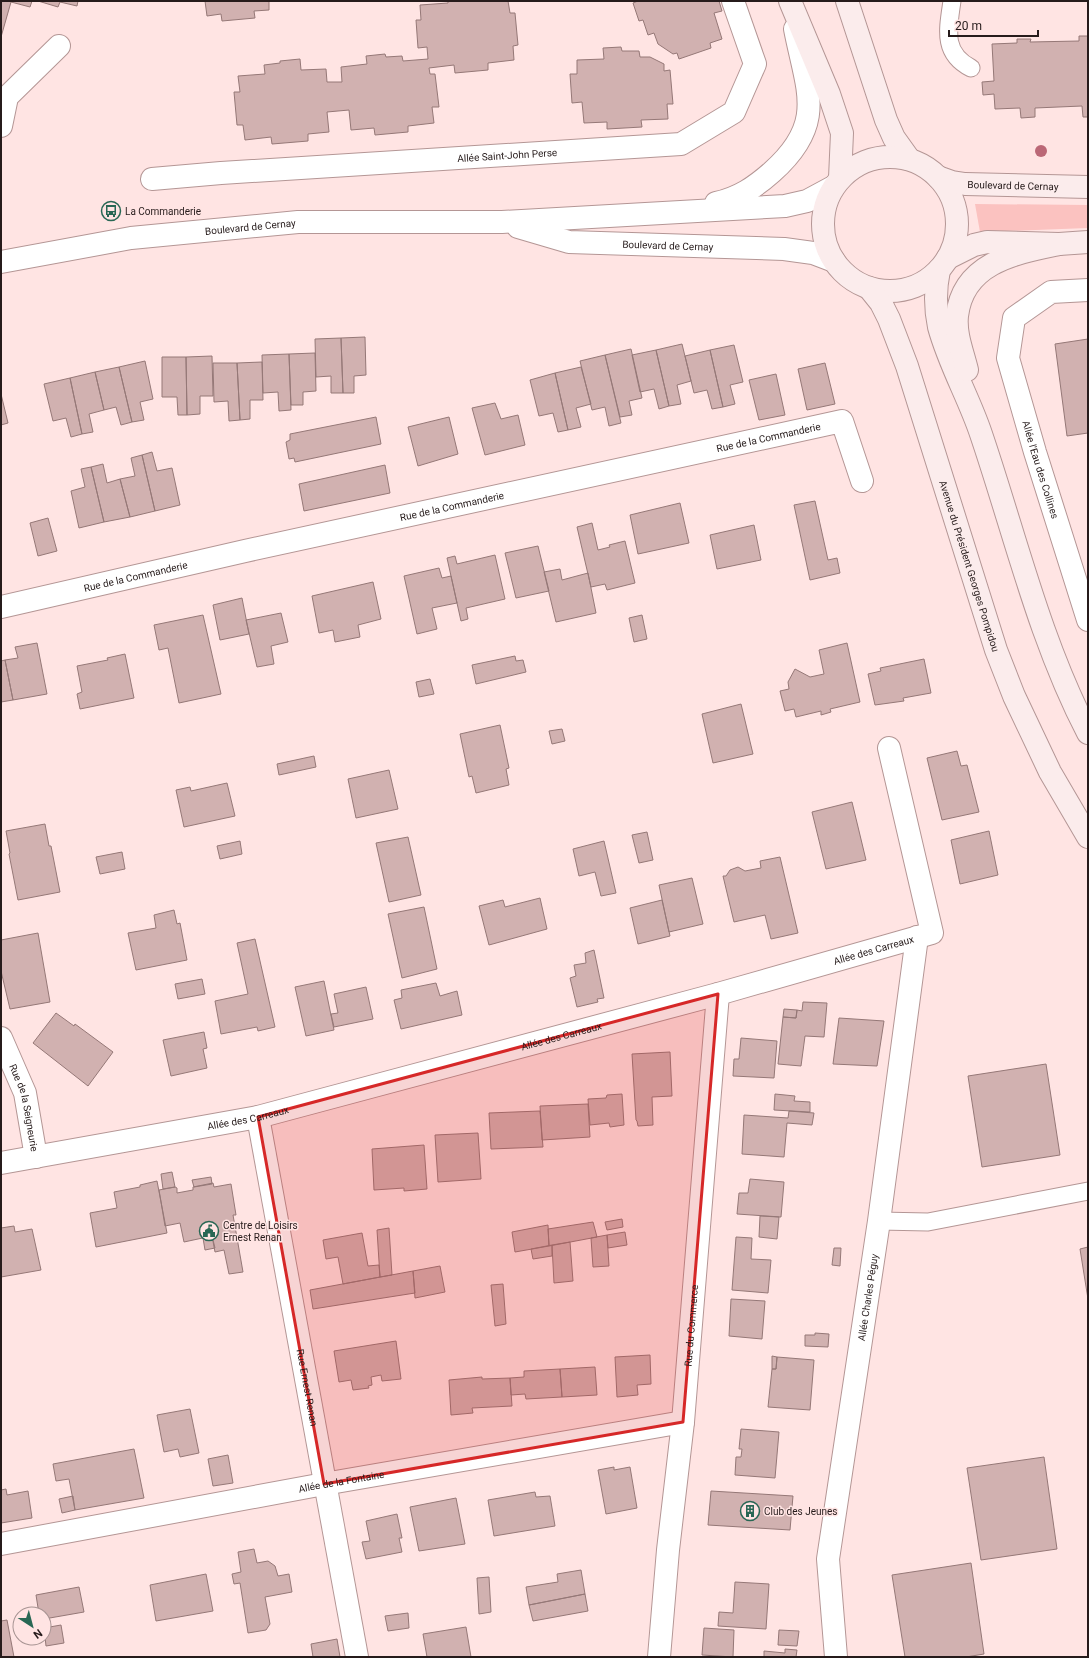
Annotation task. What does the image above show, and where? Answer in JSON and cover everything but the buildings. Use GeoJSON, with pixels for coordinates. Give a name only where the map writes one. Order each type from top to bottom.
{"type":"FeatureCollection","features":[{"type":"Feature","properties":{"kind":"main road"},"geometry":{"type":"LineString","coordinates":[[790,1],[829,94],[842,133],[837,183]]}},
{"type":"Feature","properties":{"kind":"main road"},"geometry":{"type":"LineString","coordinates":[[847,1],[886,120],[898,144],[909,159]]}},
{"type":"Feature","properties":{"kind":"main road"},"geometry":{"type":"LineString","coordinates":[[981,433],[944,344],[939,326],[935,293],[943,264],[955,240],[957,218],[951,195],[938,177],[920,163],[897,157],[876,158],[857,165],[837,183],[825,206],[823,224],[825,242],[834,261],[847,276],[869,288],[882,291],[896,291],[922,283],[943,264],[974,245],[987,242],[1059,244],[1088,242]]}},
{"type":"Feature","properties":{"kind":"main road","name":"Boulevard de Cernay"},"geometry":{"type":"LineString","coordinates":[[938,177],[952,182],[965,184],[1088,187]]}},
{"type":"Feature","properties":{"kind":"main road"},"geometry":{"type":"LineString","coordinates":[[1059,244],[1019,252],[1002,258],[988,266],[975,277],[966,289],[960,301],[957,317],[958,334],[981,433],[1033,598],[1074,706],[1088,733]]}},
{"type":"Feature","properties":{"kind":"main road","name":"Avenue du Président Georges Pompidou"},"geometry":{"type":"LineString","coordinates":[[869,288],[881,303],[889,319],[905,361],[996,650],[1014,696],[1050,772],[1088,837]]}},
{"type":"Feature","properties":{"kind":"street","name":"Allée Saint-John Perse"},"geometry":{"type":"LineString","coordinates":[[152,179],[221,173],[681,144],[734,112],[755,64],[733,1]]}},
{"type":"Feature","properties":{"kind":"street"},"geometry":{"type":"LineString","coordinates":[[678,212],[729,200],[751,190],[785,160],[805,129],[809,106],[809,92],[790,1]]}},
{"type":"Feature","properties":{"kind":"street"},"geometry":{"type":"LineString","coordinates":[[1,126],[7,97],[59,46]]}},
{"type":"Feature","properties":{"kind":"street","name":"Boulevard de Cernay"},"geometry":{"type":"LineString","coordinates":[[1,262],[131,238],[298,222],[502,222],[785,206],[807,201],[837,183]]}},
{"type":"Feature","properties":{"kind":"street","name":"Boulevard de Cernay"},"geometry":{"type":"LineString","coordinates":[[502,222],[569,242],[784,249],[813,253],[834,261]]}},
{"type":"Feature","properties":{"kind":"street","name":"Allée l'Eau des Collines"},"geometry":{"type":"LineString","coordinates":[[1088,290],[1051,292],[1014,318],[1008,358],[1035,452],[1088,620]]}},
{"type":"Feature","properties":{"kind":"street","name":"Rue de la Commanderie"},"geometry":{"type":"LineString","coordinates":[[1,607],[245,551],[842,421],[862,480]]}},
{"type":"Feature","properties":{"kind":"street","name":"Allée des Carreaux"},"geometry":{"type":"LineString","coordinates":[[1,1163],[258,1117],[718,994],[932,933],[889,748]]}},
{"type":"Feature","properties":{"kind":"street","name":"Allée Charles Péguy"},"geometry":{"type":"LineString","coordinates":[[836,1657],[828,1559],[879,1221],[917,937]]}},
{"type":"Feature","properties":{"kind":"street","name":"Rue du Commerce"},"geometry":{"type":"LineString","coordinates":[[660,1657],[668,1550],[683,1422],[718,994]]}},
{"type":"Feature","properties":{"kind":"street","name":"Rue de la Seigneurie"},"geometry":{"type":"LineString","coordinates":[[1,1038],[26,1093],[36,1157]]}},
{"type":"Feature","properties":{"kind":"street","name":"Rue Ernest Renan"},"geometry":{"type":"LineString","coordinates":[[258,1117],[324,1484],[357,1657]]}},
{"type":"Feature","properties":{"kind":"street","name":"Allée de la Fontaine"},"geometry":{"type":"LineString","coordinates":[[1,1544],[324,1484],[683,1422]]}},
{"type":"Feature","properties":{"kind":"lane"},"geometry":{"type":"LineString","coordinates":[[952,1],[948,29],[951,51],[962,63],[971,68]]}},
{"type":"Feature","properties":{"kind":"lane"},"geometry":{"type":"LineString","coordinates":[[879,1221],[928,1222],[1088,1191]]}},
{"type":"Feature","properties":{"kind":"highlighted area"},"geometry":{"type":"Polygon","coordinates":[[[718,994],[683,1422],[324,1484],[258,1117],[718,994]]]}},
{"type":"Feature","properties":{"kind":"shaded area"},"geometry":{"type":"Polygon","coordinates":[[[975,204],[1088,205],[1088,228],[980,232],[975,204]]]}},
{"type":"Feature","properties":{"kind":"place","name":"La Commanderie"},"geometry":{"type":"Point","coordinates":[111,211]}},
{"type":"Feature","properties":{"kind":"place","name":"Centre de Loisirs Ernest Renan"},"geometry":{"type":"Point","coordinates":[209,1231]}},
{"type":"Feature","properties":{"kind":"place","name":"Club des Jeunes"},"geometry":{"type":"Point","coordinates":[750,1511]}}]}
